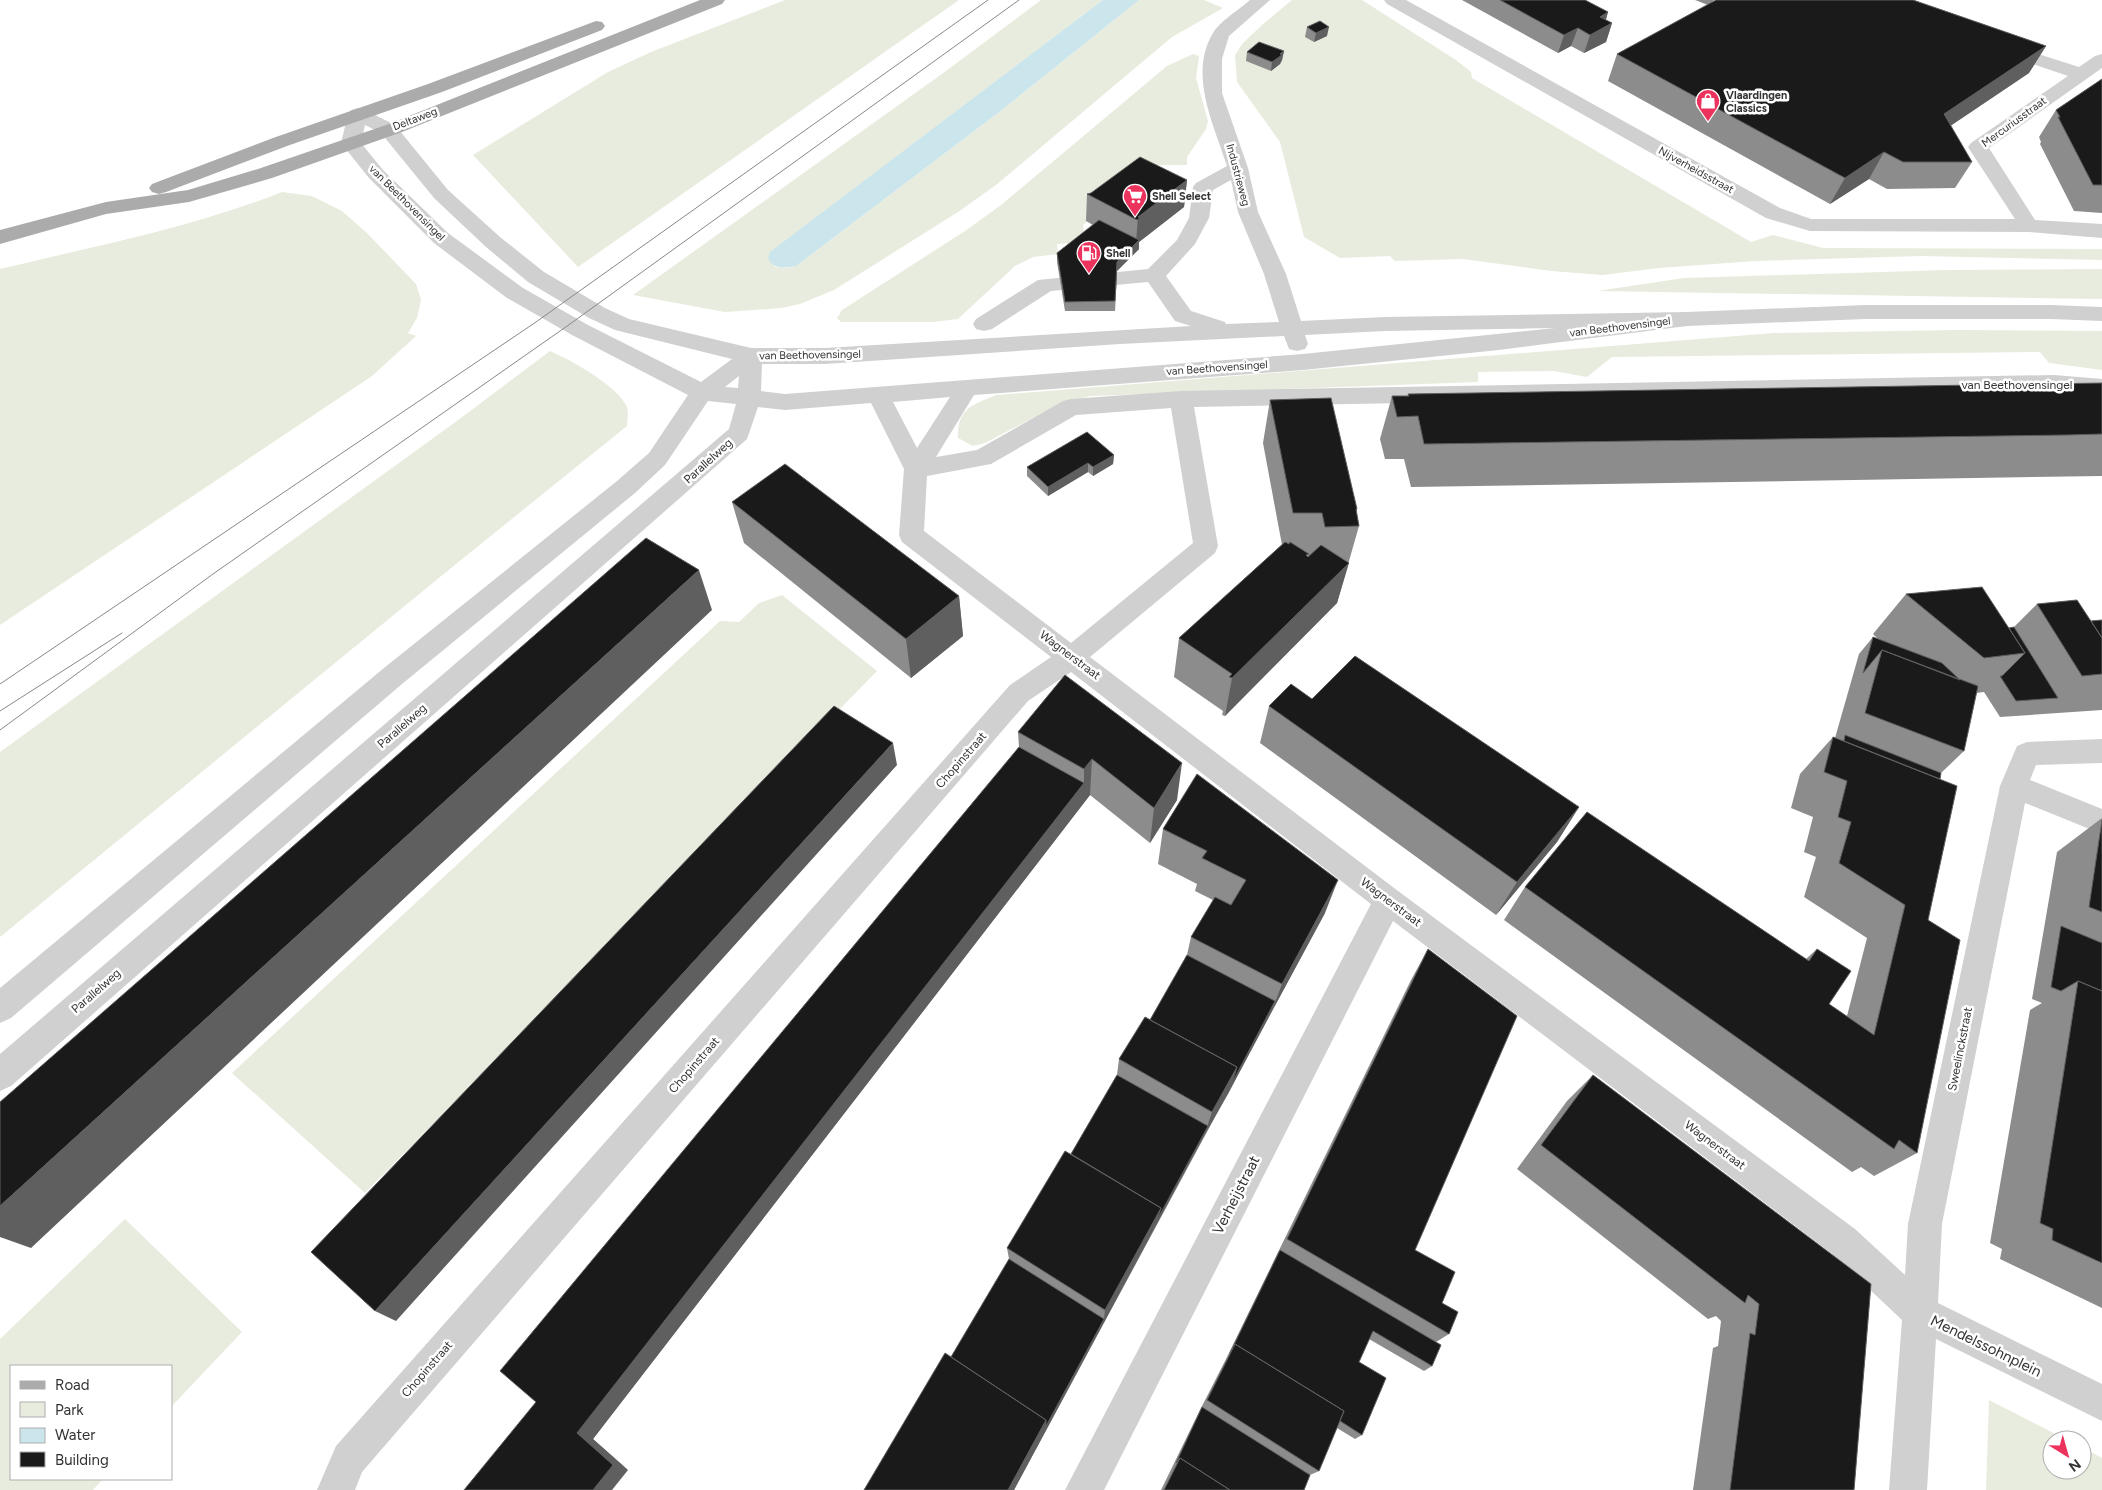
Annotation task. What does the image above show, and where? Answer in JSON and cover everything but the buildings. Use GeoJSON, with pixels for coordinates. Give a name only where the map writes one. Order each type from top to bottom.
{"type":"FeatureCollection","features":[{"type":"Feature","properties":{"kind":"main road","name":"Deltaweg"},"geometry":{"type":"LineString","coordinates":[[106,208],[198,194],[296,163],[388,129],[716,0]]}},
{"type":"Feature","properties":{"kind":"main road","name":"Deltaweg"},"geometry":{"type":"LineString","coordinates":[[0,237],[106,208],[358,114],[435,88],[608,21]]}},
{"type":"Feature","properties":{"kind":"street","name":"Industrieweg"},"geometry":{"type":"LineString","coordinates":[[1261,0],[1221,34],[1213,59],[1213,93],[1238,168],[1248,212],[1275,274],[1302,362]]}},
{"type":"Feature","properties":{"kind":"street","name":"Nijverheidsstraat"},"geometry":{"type":"LineString","coordinates":[[1393,0],[1773,213],[1810,225],[2029,226],[2102,231]]}},
{"type":"Feature","properties":{"kind":"street"},"geometry":{"type":"LineString","coordinates":[[1988,42],[2081,74]]}},
{"type":"Feature","properties":{"kind":"street","name":"Mercuriusstraat"},"geometry":{"type":"LineString","coordinates":[[2029,226],[1978,147],[2102,60]]}},
{"type":"Feature","properties":{"kind":"street","name":"van Beethovensingel"},"geometry":{"type":"LineString","coordinates":[[358,114],[388,129],[442,194],[492,242],[536,277],[597,313],[623,325],[751,356],[825,356],[1231,331],[1495,320],[1686,319],[1875,312],[2051,312],[2102,314]]}},
{"type":"Feature","properties":{"kind":"street"},"geometry":{"type":"LineString","coordinates":[[351,143],[358,114]]}},
{"type":"Feature","properties":{"kind":"street","name":"van Beethovensingel"},"geometry":{"type":"LineString","coordinates":[[351,143],[376,174],[441,238],[515,293],[580,330],[702,392],[749,399],[785,402],[1302,362],[1499,343],[1686,319]]}},
{"type":"Feature","properties":{"kind":"street"},"geometry":{"type":"LineString","coordinates":[[984,324],[1046,285],[1154,275],[1185,244],[1199,218],[1203,187],[1238,168]]}},
{"type":"Feature","properties":{"kind":"street"},"geometry":{"type":"LineString","coordinates":[[1154,275],[1183,316],[1231,331]]}},
{"type":"Feature","properties":{"kind":"street"},"geometry":{"type":"LineString","coordinates":[[916,469],[878,394],[945,349]]}},
{"type":"Feature","properties":{"kind":"street"},"geometry":{"type":"LineString","coordinates":[[0,1008],[393,676],[626,487],[657,459],[702,392],[751,356]]}},
{"type":"Feature","properties":{"kind":"street","name":"Parallelweg"},"geometry":{"type":"LineString","coordinates":[[0,1075],[739,433],[749,399],[751,356]]}},
{"type":"Feature","properties":{"kind":"street","name":"van Beethovensingel"},"geometry":{"type":"LineString","coordinates":[[916,469],[983,458],[1071,407],[1181,399],[1965,384],[2054,383],[2102,387]]}},
{"type":"Feature","properties":{"kind":"street"},"geometry":{"type":"LineString","coordinates":[[916,469],[967,388]]}},
{"type":"Feature","properties":{"kind":"street"},"geometry":{"type":"LineString","coordinates":[[1072,657],[1206,546],[1181,399]]}},
{"type":"Feature","properties":{"kind":"street","name":"Wagnerstraat"},"geometry":{"type":"LineString","coordinates":[[916,469],[910,535],[1388,900],[1843,1241],[1920,1313]]}},
{"type":"Feature","properties":{"kind":"street","name":"Chopinstraat"},"geometry":{"type":"LineString","coordinates":[[336,1490],[349,1458],[1020,693],[1072,657]]}},
{"type":"Feature","properties":{"kind":"street","name":"Sweelinckstraat"},"geometry":{"type":"LineString","coordinates":[[1920,1313],[1925,1224],[2014,786],[2027,754],[2102,752]]}},
{"type":"Feature","properties":{"kind":"street"},"geometry":{"type":"LineString","coordinates":[[2014,786],[2102,822]]}},
{"type":"Feature","properties":{"kind":"street","name":"Verheijstraat"},"geometry":{"type":"LineString","coordinates":[[1084,1490],[1388,900]]}},
{"type":"Feature","properties":{"kind":"street","name":"Mendelssohnplein"},"geometry":{"type":"LineString","coordinates":[[1908,1490],[1920,1313],[2102,1403]]}},
{"type":"Feature","properties":{"kind":"green space"},"geometry":{"type":"Polygon","coordinates":[[[785,0],[959,0],[578,267],[473,155],[608,72],[651,52],[785,0]]]}},
{"type":"Feature","properties":{"kind":"green space"},"geometry":{"type":"Polygon","coordinates":[[[1041,0],[1103,0],[771,252],[768,258],[775,267],[786,268],[796,266],[998,113],[1139,0],[1204,0],[1223,8],[1172,37],[996,185],[958,212],[834,290],[800,304],[782,308],[725,312],[633,295],[946,71],[1041,0]]]}},
{"type":"Feature","properties":{"kind":"green space"},"geometry":{"type":"Polygon","coordinates":[[[1292,0],[1362,0],[1456,60],[1471,72],[1472,78],[1751,242],[1773,235],[1823,248],[2102,249],[2102,260],[1921,256],[1756,261],[1659,268],[1603,275],[1551,271],[1463,259],[1395,261],[1390,256],[1340,258],[1304,237],[1280,142],[1237,82],[1235,55],[1243,43],[1292,0]]]}},
{"type":"Feature","properties":{"kind":"green space"},"geometry":{"type":"Polygon","coordinates":[[[1193,54],[1199,56],[1196,78],[1208,121],[1206,129],[1187,157],[1187,165],[1154,165],[1083,225],[1085,240],[1081,243],[1057,244],[1058,254],[1033,257],[1015,266],[958,319],[934,322],[841,322],[837,318],[842,310],[965,231],[1001,205],[1167,66],[1193,54]]]}},
{"type":"Feature","properties":{"kind":"green space"},"geometry":{"type":"Polygon","coordinates":[[[282,192],[312,196],[342,211],[367,233],[416,284],[421,300],[417,318],[408,333],[416,336],[372,376],[0,625],[0,269],[178,226],[248,205],[282,192]]]}},
{"type":"Feature","properties":{"kind":"green space"},"geometry":{"type":"Polygon","coordinates":[[[2102,269],[2102,299],[1597,291],[1684,278],[1946,270],[2102,269]]]}},
{"type":"Feature","properties":{"kind":"green space"},"geometry":{"type":"Polygon","coordinates":[[[1957,330],[2102,331],[2102,370],[2049,363],[2040,352],[1612,357],[1587,377],[1554,371],[1478,372],[1478,382],[1091,396],[1061,403],[985,443],[973,446],[958,438],[958,428],[963,414],[973,405],[996,395],[1774,333],[1957,330]]]}},
{"type":"Feature","properties":{"kind":"green space"},"geometry":{"type":"Polygon","coordinates":[[[550,351],[593,374],[614,391],[627,407],[627,426],[0,937],[0,752],[461,418],[550,351]]]}},
{"type":"Feature","properties":{"kind":"green space"},"geometry":{"type":"Polygon","coordinates":[[[782,595],[877,671],[365,1193],[232,1073],[720,621],[739,622],[759,603],[782,595]]]}},
{"type":"Feature","properties":{"kind":"green space"},"geometry":{"type":"Polygon","coordinates":[[[125,1219],[242,1332],[172,1406],[172,1365],[10,1365],[10,1480],[102,1480],[93,1490],[0,1490],[0,1339],[125,1219]]]}},
{"type":"Feature","properties":{"kind":"green space"},"geometry":{"type":"Polygon","coordinates":[[[1989,1400],[2048,1430],[2042,1430],[2042,1480],[2092,1480],[2092,1452],[2102,1458],[2102,1490],[1986,1490],[1989,1400]]]}},
{"type":"Feature","properties":{"kind":"water"},"geometry":{"type":"Polygon","coordinates":[[[1103,0],[1139,0],[998,113],[796,266],[780,267],[770,262],[768,258],[770,252],[1103,0]]]}},
{"type":"Feature","properties":{"kind":"tram line"},"geometry":{"type":"LineString","coordinates":[[0,684],[536,322],[988,0]]}},
{"type":"Feature","properties":{"kind":"tram line"},"geometry":{"type":"LineString","coordinates":[[0,730],[213,574],[570,324],[1019,0]]}},
{"type":"Feature","properties":{"kind":"tram line"},"geometry":{"type":"LineString","coordinates":[[0,711],[122,633]]}},
{"type":"Feature","properties":{"kind":"place","name":"Vlaardingen Classics"},"geometry":{"type":"Point","coordinates":[1708,122]}},
{"type":"Feature","properties":{"kind":"place","name":"Shell Select"},"geometry":{"type":"Point","coordinates":[1135,217]}},
{"type":"Feature","properties":{"kind":"place","name":"Shell"},"geometry":{"type":"Point","coordinates":[1089,274]}}]}
